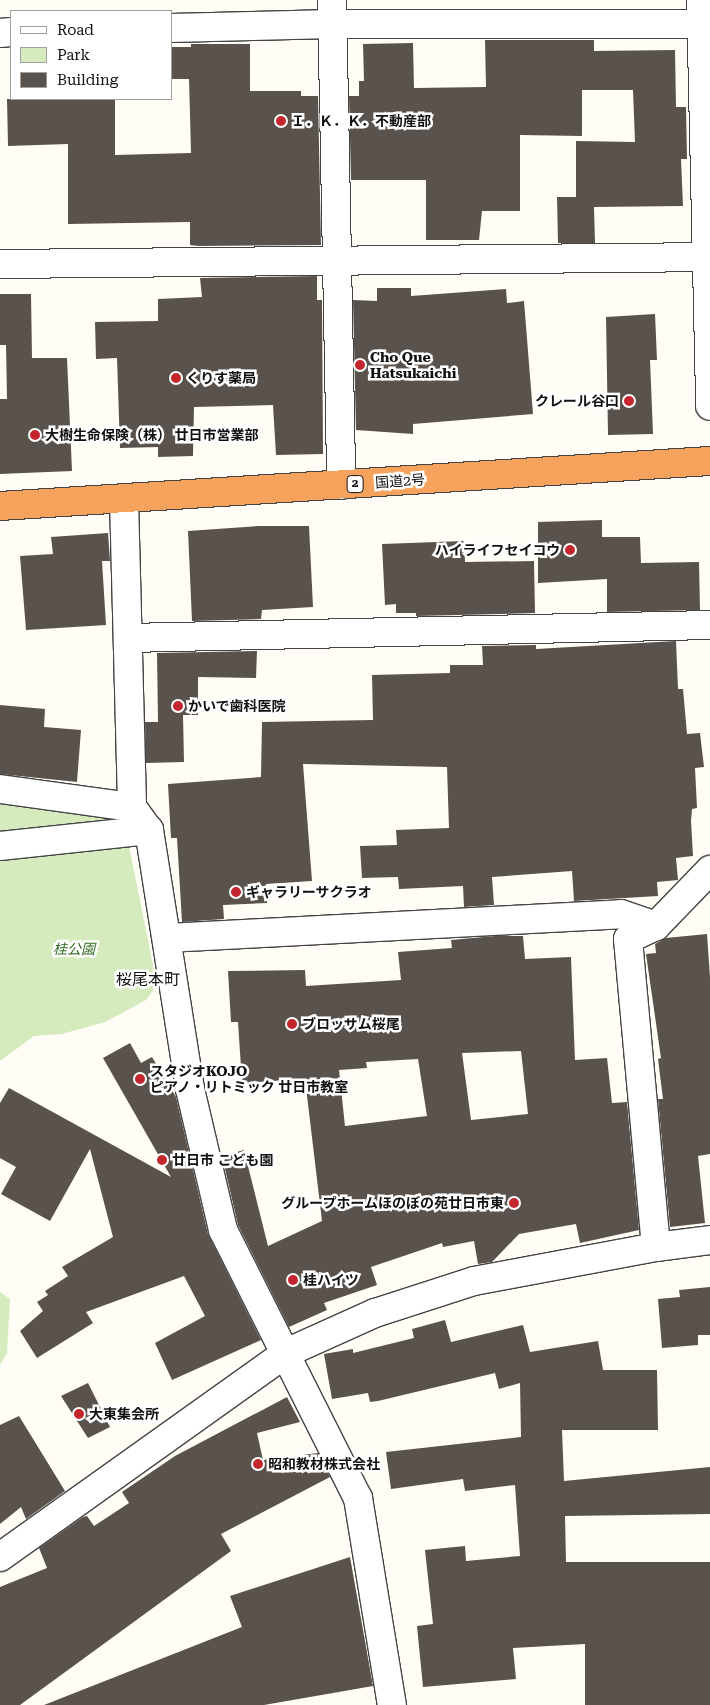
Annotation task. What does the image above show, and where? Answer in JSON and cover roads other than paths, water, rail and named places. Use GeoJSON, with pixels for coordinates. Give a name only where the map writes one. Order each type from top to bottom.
{"type":"FeatureCollection","features":[{"type":"Feature","properties":{"kind":"highway","name":"国道2号"},"geometry":{"type":"LineString","coordinates":[[0,506],[710,461]]}},
{"type":"Feature","properties":{"kind":"street"},"geometry":{"type":"LineString","coordinates":[[332,12],[341,484]]}},
{"type":"Feature","properties":{"kind":"street"},"geometry":{"type":"LineString","coordinates":[[172,28],[332,12],[701,12],[710,406]]}},
{"type":"Feature","properties":{"kind":"street"},"geometry":{"type":"LineString","coordinates":[[0,264],[338,259],[708,257]]}},
{"type":"Feature","properties":{"kind":"street"},"geometry":{"type":"LineString","coordinates":[[124,499],[132,807],[149,830],[190,1090],[222,1230],[358,1498],[392,1705]]}},
{"type":"Feature","properties":{"kind":"street"},"geometry":{"type":"LineString","coordinates":[[128,638],[710,625]]}},
{"type":"Feature","properties":{"kind":"street"},"geometry":{"type":"LineString","coordinates":[[0,789],[132,807]]}},
{"type":"Feature","properties":{"kind":"street"},"geometry":{"type":"LineString","coordinates":[[0,846],[149,830]]}},
{"type":"Feature","properties":{"kind":"street"},"geometry":{"type":"LineString","coordinates":[[656,1246],[628,939],[656,926],[710,870]]}},
{"type":"Feature","properties":{"kind":"street"},"geometry":{"type":"LineString","coordinates":[[167,938],[621,914],[656,926]]}},
{"type":"Feature","properties":{"kind":"street"},"geometry":{"type":"LineString","coordinates":[[0,1557],[286,1353],[375,1313],[474,1281],[656,1246],[710,1240]]}},
{"type":"Feature","properties":{"kind":"place","name":"Ｉ．Ｋ．Ｋ．不動産部"},"geometry":{"type":"Point","coordinates":[281,121]}},
{"type":"Feature","properties":{"kind":"place","name":"Cho Que Hatsukaichi"},"geometry":{"type":"Point","coordinates":[360,365]}},
{"type":"Feature","properties":{"kind":"place","name":"くりす薬局"},"geometry":{"type":"Point","coordinates":[176,378]}},
{"type":"Feature","properties":{"kind":"place","name":"クレール谷口"},"geometry":{"type":"Point","coordinates":[629,401]}},
{"type":"Feature","properties":{"kind":"place","name":"大樹生命保険（株） 廿日市営業部"},"geometry":{"type":"Point","coordinates":[35,435]}},
{"type":"Feature","properties":{"kind":"place","name":"ハイライフセイコウ"},"geometry":{"type":"Point","coordinates":[570,550]}},
{"type":"Feature","properties":{"kind":"place","name":"かいで歯科医院"},"geometry":{"type":"Point","coordinates":[178,706]}},
{"type":"Feature","properties":{"kind":"place","name":"ギャラリーサクラオ"},"geometry":{"type":"Point","coordinates":[236,892]}},
{"type":"Feature","properties":{"kind":"place","name":"ブロッサム桜尾"},"geometry":{"type":"Point","coordinates":[292,1024]}},
{"type":"Feature","properties":{"kind":"place","name":"スタジオKOJO ピアノ・リトミック 廿日市教室"},"geometry":{"type":"Point","coordinates":[140,1079]}},
{"type":"Feature","properties":{"kind":"place","name":"廿日市 こども園"},"geometry":{"type":"Point","coordinates":[162,1160]}},
{"type":"Feature","properties":{"kind":"place","name":"グループホームほのぼの苑廿日市東"},"geometry":{"type":"Point","coordinates":[514,1203]}},
{"type":"Feature","properties":{"kind":"place","name":"桂ハイツ"},"geometry":{"type":"Point","coordinates":[293,1280]}},
{"type":"Feature","properties":{"kind":"place","name":"大東集会所"},"geometry":{"type":"Point","coordinates":[79,1414]}},
{"type":"Feature","properties":{"kind":"place","name":"昭和教材株式会社"},"geometry":{"type":"Point","coordinates":[258,1464]}},
{"type":"Feature","properties":{"kind":"district","name":"桜尾本町"},"geometry":{"type":"Point","coordinates":[148,980]}},
{"type":"Feature","properties":{"kind":"park label","name":"桂公園"},"geometry":{"type":"Point","coordinates":[74,949]}}]}
